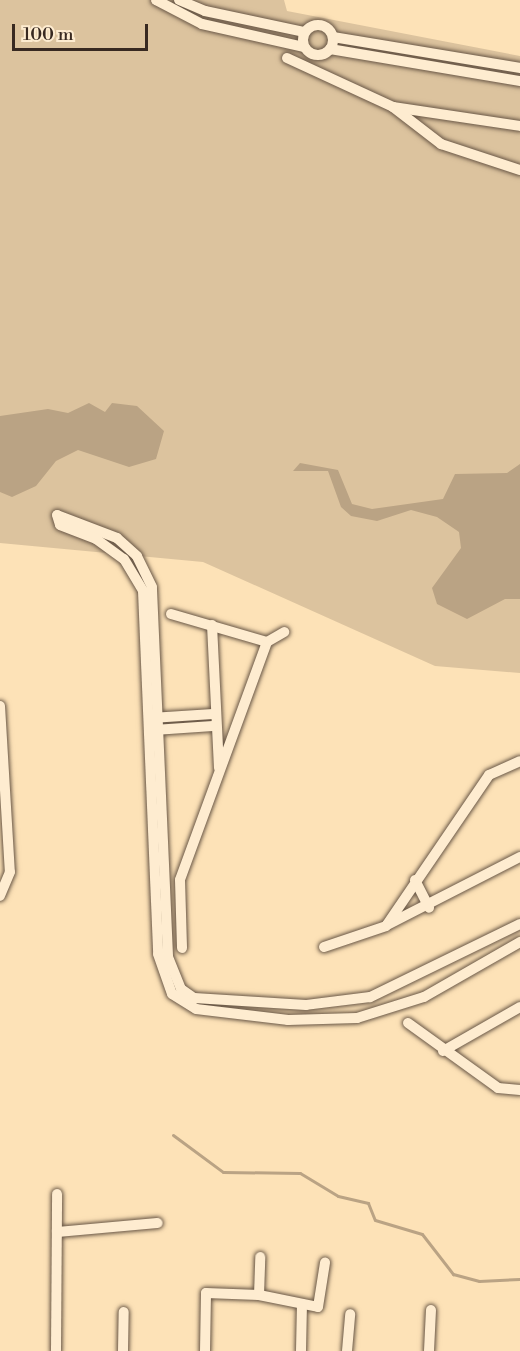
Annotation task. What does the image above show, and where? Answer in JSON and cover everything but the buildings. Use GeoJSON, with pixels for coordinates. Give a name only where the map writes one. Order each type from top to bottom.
{"type":"FeatureCollection","features":[{"type":"Feature","properties":{"kind":"street"},"geometry":{"type":"LineString","coordinates":[[156,0],[202,24],[304,47],[316,55],[330,49],[520,81]]}},
{"type":"Feature","properties":{"kind":"street"},"geometry":{"type":"LineString","coordinates":[[179,0],[205,11],[305,32],[321,24],[333,37],[520,68]]}},
{"type":"Feature","properties":{"kind":"street"},"geometry":{"type":"LineString","coordinates":[[202,24],[205,11]]}},
{"type":"Feature","properties":{"kind":"street"},"geometry":{"type":"LineString","coordinates":[[304,47],[305,32]]}},
{"type":"Feature","properties":{"kind":"street"},"geometry":{"type":"LineString","coordinates":[[330,49],[333,37]]}},
{"type":"Feature","properties":{"kind":"street"},"geometry":{"type":"LineString","coordinates":[[287,58],[393,107],[441,144],[520,170]]}},
{"type":"Feature","properties":{"kind":"street"},"geometry":{"type":"LineString","coordinates":[[393,107],[520,126]]}},
{"type":"Feature","properties":{"kind":"street"},"geometry":{"type":"LineString","coordinates":[[154,717],[154,596],[148,576],[117,538],[57,515],[60,525],[112,549],[140,581],[155,730],[158,954],[166,985],[188,1007],[333,1021],[385,1012],[440,989],[520,942]]}},
{"type":"Feature","properties":{"kind":"street"},"geometry":{"type":"LineString","coordinates":[[171,615],[267,642]]}},
{"type":"Feature","properties":{"kind":"street"},"geometry":{"type":"LineString","coordinates":[[212,625],[213,726],[219,768]]}},
{"type":"Feature","properties":{"kind":"street"},"geometry":{"type":"LineString","coordinates":[[182,948],[180,880],[219,768],[267,642],[284,632]]}},
{"type":"Feature","properties":{"kind":"street"},"geometry":{"type":"LineString","coordinates":[[0,706],[10,861],[0,896]]}},
{"type":"Feature","properties":{"kind":"street"},"geometry":{"type":"LineString","coordinates":[[154,717],[213,714]]}},
{"type":"Feature","properties":{"kind":"street"},"geometry":{"type":"LineString","coordinates":[[155,730],[213,726]]}},
{"type":"Feature","properties":{"kind":"street"},"geometry":{"type":"LineString","coordinates":[[386,926],[415,880],[489,776],[520,760]]}},
{"type":"Feature","properties":{"kind":"street"},"geometry":{"type":"LineString","coordinates":[[158,829],[171,975],[194,998],[241,997],[306,1005],[370,997],[520,924]]}},
{"type":"Feature","properties":{"kind":"street"},"geometry":{"type":"LineString","coordinates":[[324,946],[386,926],[429,908],[520,857]]}},
{"type":"Feature","properties":{"kind":"street"},"geometry":{"type":"LineString","coordinates":[[415,880],[429,908]]}},
{"type":"Feature","properties":{"kind":"street"},"geometry":{"type":"LineString","coordinates":[[240,1012],[241,997]]}},
{"type":"Feature","properties":{"kind":"street"},"geometry":{"type":"LineString","coordinates":[[443,1051],[520,1007]]}},
{"type":"Feature","properties":{"kind":"street"},"geometry":{"type":"LineString","coordinates":[[408,1023],[443,1051],[498,1088],[520,1090]]}},
{"type":"Feature","properties":{"kind":"street"},"geometry":{"type":"LineString","coordinates":[[56,1351],[57,1194]]}},
{"type":"Feature","properties":{"kind":"street"},"geometry":{"type":"LineString","coordinates":[[57,1232],[158,1223]]}},
{"type":"Feature","properties":{"kind":"street"},"geometry":{"type":"LineString","coordinates":[[259,1295],[260,1257]]}},
{"type":"Feature","properties":{"kind":"street"},"geometry":{"type":"LineString","coordinates":[[206,1351],[206,1293],[259,1295],[302,1305],[318,1306],[322,1301],[325,1263]]}},
{"type":"Feature","properties":{"kind":"street"},"geometry":{"type":"LineString","coordinates":[[302,1305],[302,1351]]}},
{"type":"Feature","properties":{"kind":"street"},"geometry":{"type":"LineString","coordinates":[[429,1351],[431,1310]]}},
{"type":"Feature","properties":{"kind":"street"},"geometry":{"type":"LineString","coordinates":[[123,1351],[124,1312]]}},
{"type":"Feature","properties":{"kind":"street"},"geometry":{"type":"LineString","coordinates":[[347,1351],[350,1314]]}},
{"type":"Feature","properties":{"kind":"shaded area"},"geometry":{"type":"Polygon","coordinates":[[[0,0],[284,0],[287,11],[520,56],[520,673],[435,666],[203,562],[0,543],[0,0]]]}},
{"type":"Feature","properties":{"kind":"shaded area"},"geometry":{"type":"Polygon","coordinates":[[[89,403],[105,412],[112,403],[137,406],[164,431],[156,459],[129,467],[78,450],[56,461],[36,486],[12,497],[0,492],[0,416],[48,409],[68,413],[89,403]]]}},
{"type":"Feature","properties":{"kind":"shaded area"},"geometry":{"type":"Polygon","coordinates":[[[300,463],[338,470],[352,504],[372,509],[443,499],[455,474],[507,473],[520,464],[520,599],[505,599],[467,619],[437,604],[432,588],[461,548],[459,532],[437,517],[411,510],[377,521],[351,516],[341,507],[328,471],[293,471],[300,463]]]}},
{"type":"Feature","properties":{"kind":"waterway"},"geometry":{"type":"LineString","coordinates":[[173,1135],[223,1172],[300,1173],[338,1196],[368,1203],[375,1220],[422,1234],[453,1274],[479,1281],[520,1279]]}}]}
